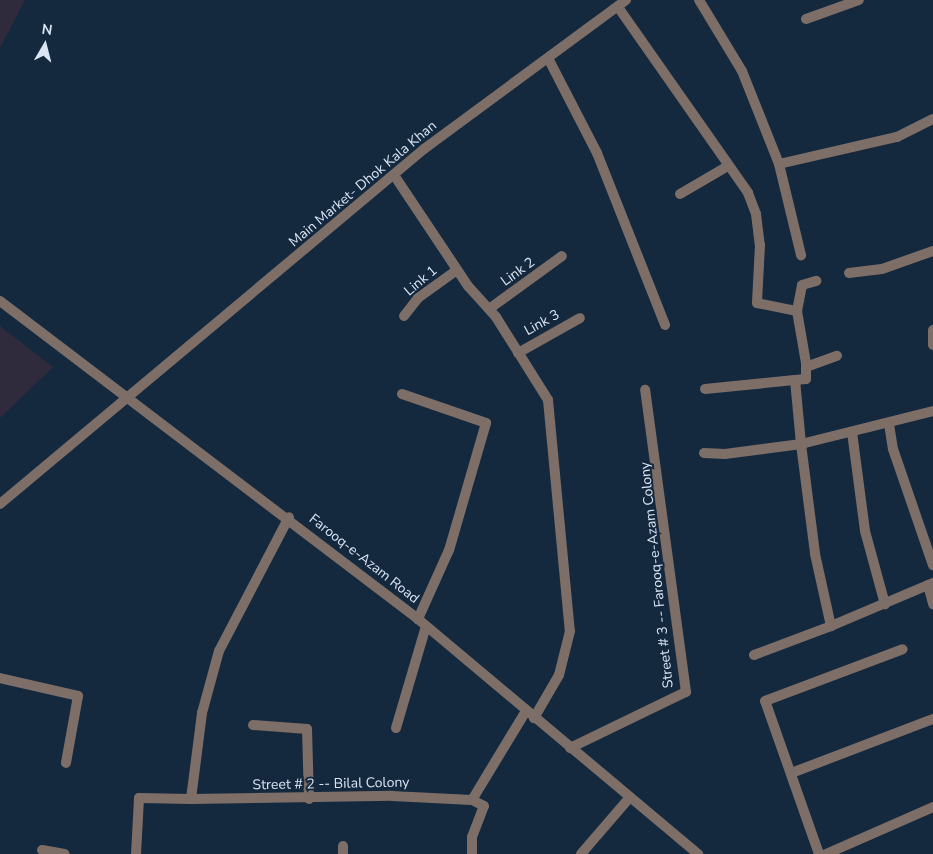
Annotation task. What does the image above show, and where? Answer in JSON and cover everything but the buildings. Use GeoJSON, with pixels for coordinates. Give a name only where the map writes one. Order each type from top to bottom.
{"type":"FeatureCollection","features":[{"type":"Feature","properties":{"kind":"street","name":"Main Market- Dhok Kala Khan"},"geometry":{"type":"LineString","coordinates":[[0,504],[124,398],[394,175],[626,0]]}},
{"type":"Feature","properties":{"kind":"street"},"geometry":{"type":"LineString","coordinates":[[700,0],[742,71],[780,164],[801,255]]}},
{"type":"Feature","properties":{"kind":"street"},"geometry":{"type":"LineString","coordinates":[[806,19],[859,0]]}},
{"type":"Feature","properties":{"kind":"street"},"geometry":{"type":"LineString","coordinates":[[618,7],[748,193],[756,214],[757,303],[797,311]]}},
{"type":"Feature","properties":{"kind":"street"},"geometry":{"type":"LineString","coordinates":[[548,58],[597,153],[664,325]]}},
{"type":"Feature","properties":{"kind":"street"},"geometry":{"type":"LineString","coordinates":[[780,164],[896,136],[933,119]]}},
{"type":"Feature","properties":{"kind":"street"},"geometry":{"type":"LineString","coordinates":[[680,194],[728,166]]}},
{"type":"Feature","properties":{"kind":"street"},"geometry":{"type":"LineString","coordinates":[[394,175],[457,270],[489,309],[548,400],[570,631],[559,675],[472,800],[484,806],[472,837],[472,854]]}},
{"type":"Feature","properties":{"kind":"street"},"geometry":{"type":"LineString","coordinates":[[849,273],[882,269],[933,251]]}},
{"type":"Feature","properties":{"kind":"street","name":"Link 2"},"geometry":{"type":"LineString","coordinates":[[489,309],[562,256]]}},
{"type":"Feature","properties":{"kind":"street","name":"Link 1"},"geometry":{"type":"LineString","coordinates":[[404,316],[418,298],[457,270]]}},
{"type":"Feature","properties":{"kind":"street"},"geometry":{"type":"LineString","coordinates":[[706,390],[806,379],[806,367],[797,311],[802,285],[816,281]]}},
{"type":"Feature","properties":{"kind":"street","name":"Farooq-e-Azam Road"},"geometry":{"type":"LineString","coordinates":[[0,301],[124,398],[289,517],[422,622],[530,715],[698,854]]}},
{"type":"Feature","properties":{"kind":"street","name":"Link 3"},"geometry":{"type":"LineString","coordinates":[[518,353],[580,318]]}},
{"type":"Feature","properties":{"kind":"street"},"geometry":{"type":"LineString","coordinates":[[931,330],[933,345]]}},
{"type":"Feature","properties":{"kind":"street"},"geometry":{"type":"LineString","coordinates":[[806,367],[837,356]]}},
{"type":"Feature","properties":{"kind":"street"},"geometry":{"type":"LineString","coordinates":[[796,380],[801,444],[815,554],[831,626]]}},
{"type":"Feature","properties":{"kind":"street","name":"Street # 3 -- Farooq-e-Azam Colony"},"geometry":{"type":"LineString","coordinates":[[570,748],[686,692],[646,390]]}},
{"type":"Feature","properties":{"kind":"street"},"geometry":{"type":"LineString","coordinates":[[396,728],[422,622],[449,550],[486,423],[402,394]]}},
{"type":"Feature","properties":{"kind":"street"},"geometry":{"type":"LineString","coordinates":[[704,453],[732,454],[801,444],[889,424],[933,411]]}},
{"type":"Feature","properties":{"kind":"street"},"geometry":{"type":"LineString","coordinates":[[889,424],[893,449],[933,565]]}},
{"type":"Feature","properties":{"kind":"street"},"geometry":{"type":"LineString","coordinates":[[852,432],[865,531],[888,602]]}},
{"type":"Feature","properties":{"kind":"street"},"geometry":{"type":"LineString","coordinates":[[191,799],[202,713],[218,651],[289,517]]}},
{"type":"Feature","properties":{"kind":"street"},"geometry":{"type":"LineString","coordinates":[[754,656],[930,584],[933,604]]}},
{"type":"Feature","properties":{"kind":"street"},"geometry":{"type":"LineString","coordinates":[[819,854],[794,772],[766,701],[903,649]]}},
{"type":"Feature","properties":{"kind":"street"},"geometry":{"type":"LineString","coordinates":[[0,678],[78,696],[66,763]]}},
{"type":"Feature","properties":{"kind":"street"},"geometry":{"type":"LineString","coordinates":[[794,772],[933,718]]}},
{"type":"Feature","properties":{"kind":"street"},"geometry":{"type":"LineString","coordinates":[[253,725],[307,729],[309,799]]}},
{"type":"Feature","properties":{"kind":"street"},"geometry":{"type":"LineString","coordinates":[[581,854],[630,797]]}},
{"type":"Feature","properties":{"kind":"street","name":"Street # 2 -- Bilal Colony"},"geometry":{"type":"LineString","coordinates":[[136,854],[140,798],[472,800]]}},
{"type":"Feature","properties":{"kind":"street"},"geometry":{"type":"LineString","coordinates":[[826,854],[933,807]]}},
{"type":"Feature","properties":{"kind":"street"},"geometry":{"type":"LineString","coordinates":[[42,850],[65,854]]}},
{"type":"Feature","properties":{"kind":"shaded area"},"geometry":{"type":"Polygon","coordinates":[[[0,0],[25,0],[0,48],[0,0]]]}},
{"type":"Feature","properties":{"kind":"shaded area"},"geometry":{"type":"Polygon","coordinates":[[[0,326],[53,367],[0,418],[0,326]]]}}]}
